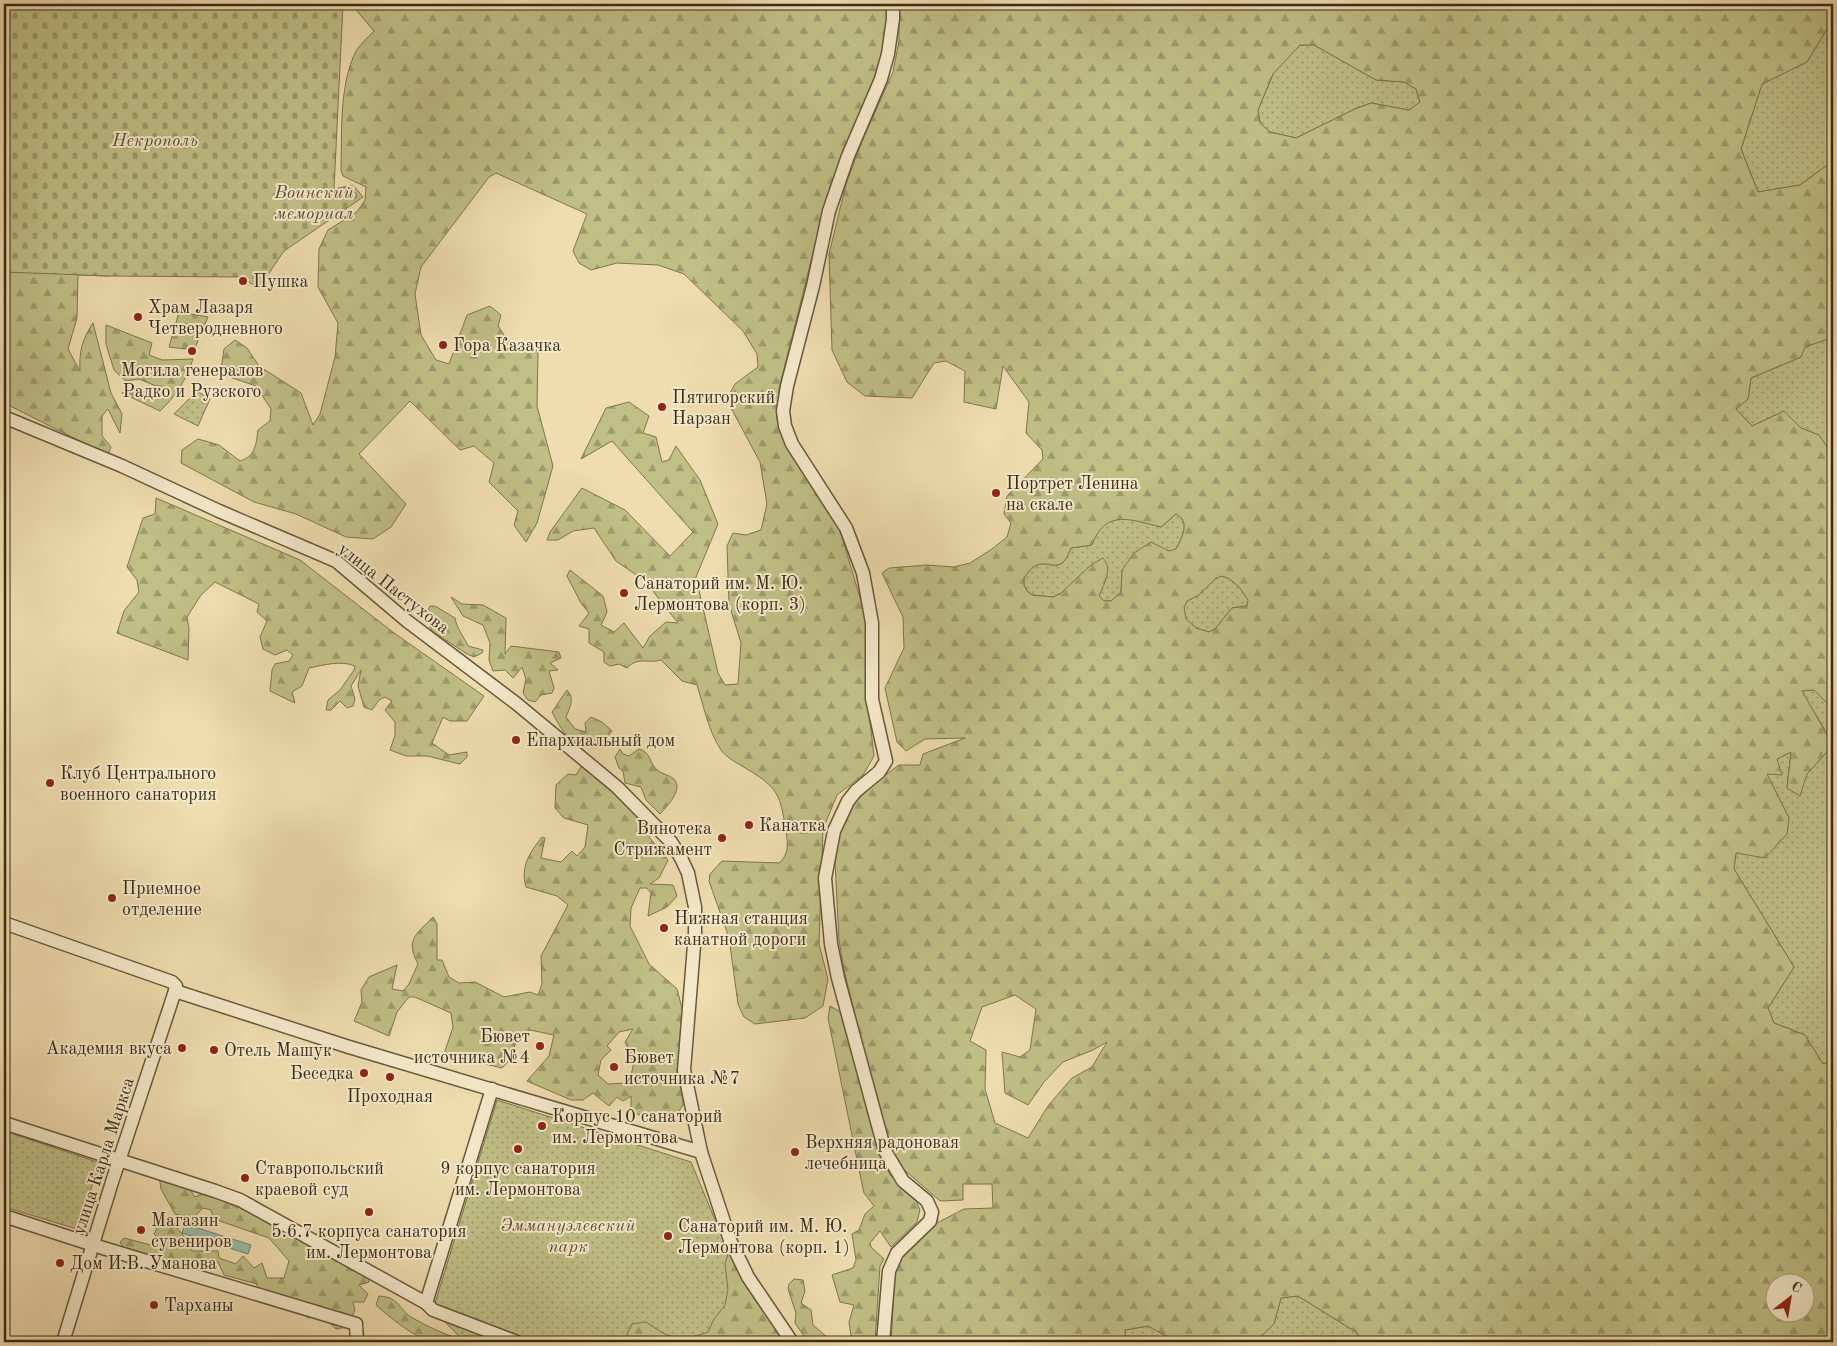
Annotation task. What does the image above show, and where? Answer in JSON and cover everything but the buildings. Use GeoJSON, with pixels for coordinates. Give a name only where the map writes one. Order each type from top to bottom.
{"type":"FeatureCollection","features":[{"type":"Feature","properties":{"kind":"street"},"geometry":{"type":"LineString","coordinates":[[883,1342],[889,1271],[897,1254],[930,1221],[932,1212],[928,1201],[904,1181],[885,1151],[838,978],[830,935],[825,878],[834,831],[848,801],[856,791],[879,772],[886,761],[872,699],[872,622],[863,573],[846,528],[792,444],[785,426],[783,411],[787,386],[830,211],[848,156],[882,78],[888,54],[893,4]]}},
{"type":"Feature","properties":{"kind":"street","name":"улица Пастухова"},"geometry":{"type":"LineString","coordinates":[[4,417],[122,466],[219,511],[336,561],[406,621],[517,704],[617,787],[671,842],[688,872],[695,907],[695,933],[684,1070],[701,1152],[730,1240],[748,1277],[792,1342]]}},
{"type":"Feature","properties":{"kind":"street"},"geometry":{"type":"LineString","coordinates":[[4,923],[174,987],[349,1047],[701,1152]]}},
{"type":"Feature","properties":{"kind":"street","name":"улица Карла Маркса"},"geometry":{"type":"LineString","coordinates":[[63,1342],[92,1244],[174,987]]}},
{"type":"Feature","properties":{"kind":"street"},"geometry":{"type":"LineString","coordinates":[[426,1303],[492,1089]]}},
{"type":"Feature","properties":{"kind":"street"},"geometry":{"type":"LineString","coordinates":[[4,1123],[240,1200],[426,1303],[433,1310],[516,1342]]}},
{"type":"Feature","properties":{"kind":"street"},"geometry":{"type":"LineString","coordinates":[[4,1216],[103,1248],[356,1324],[357,1342]]}},
{"type":"Feature","properties":{"kind":"green space","name":"Некрополь"},"geometry":{"type":"Polygon","coordinates":[[[4,4],[343,4],[334,189],[353,185],[363,197],[284,251],[259,288],[240,277],[109,276],[4,272],[4,4]]]}},
{"type":"Feature","properties":{"kind":"green space"},"geometry":{"type":"Polygon","coordinates":[[[351,4],[888,4],[888,18],[881,61],[828,193],[779,389],[777,419],[787,446],[839,527],[866,618],[869,713],[874,756],[863,775],[837,795],[823,829],[819,944],[828,979],[823,1006],[805,1018],[755,1024],[744,1017],[738,1004],[729,938],[709,881],[710,874],[722,861],[779,863],[782,860],[786,853],[787,841],[779,799],[770,785],[763,779],[725,755],[721,750],[710,726],[697,685],[682,681],[661,660],[639,661],[627,668],[619,664],[610,666],[604,662],[604,652],[589,643],[589,629],[579,626],[589,613],[581,603],[567,576],[570,570],[603,596],[607,612],[601,625],[614,632],[624,623],[643,648],[650,636],[666,622],[678,623],[645,581],[616,561],[594,528],[573,531],[558,540],[547,540],[550,532],[582,488],[625,510],[670,556],[693,532],[612,441],[581,459],[606,408],[629,402],[649,416],[643,433],[656,437],[662,462],[669,460],[676,446],[700,480],[718,524],[696,577],[718,673],[725,685],[738,684],[741,643],[729,604],[727,546],[733,533],[746,535],[761,530],[767,504],[760,462],[731,408],[729,395],[735,384],[758,367],[757,354],[743,331],[684,274],[658,265],[617,263],[591,270],[579,263],[573,251],[587,214],[496,173],[489,177],[421,267],[415,294],[421,335],[436,360],[449,364],[467,315],[490,306],[501,315],[498,326],[508,341],[535,347],[538,353],[537,406],[553,466],[537,523],[526,542],[514,525],[518,511],[489,482],[494,463],[474,446],[460,450],[410,401],[359,454],[406,504],[391,527],[373,539],[346,537],[296,514],[254,502],[181,463],[182,450],[198,439],[219,445],[240,461],[245,459],[254,449],[258,430],[270,421],[271,409],[256,386],[224,375],[221,369],[224,349],[235,340],[247,348],[259,366],[301,393],[313,425],[320,414],[335,357],[338,323],[318,287],[319,249],[328,230],[357,212],[365,200],[366,187],[343,176],[341,170],[342,109],[347,79],[356,51],[374,31],[351,4]]]}},
{"type":"Feature","properties":{"kind":"green space"},"geometry":{"type":"Polygon","coordinates":[[[899,4],[1833,4],[1833,19],[1807,62],[1762,84],[1741,149],[1758,192],[1800,185],[1833,161],[1833,332],[1825,340],[1805,347],[1801,357],[1751,378],[1748,399],[1736,409],[1752,426],[1784,411],[1801,428],[1819,435],[1830,451],[1833,462],[1833,709],[1814,690],[1802,691],[1833,745],[1807,774],[1800,796],[1787,788],[1791,752],[1777,759],[1782,775],[1767,774],[1789,818],[1787,834],[1765,858],[1736,853],[1734,869],[1794,967],[1768,1008],[1774,1023],[1805,1035],[1823,1064],[1833,1061],[1833,1342],[1364,1342],[1356,1332],[1298,1296],[1281,1298],[1274,1324],[1255,1342],[1171,1342],[1172,1339],[1148,1326],[1125,1330],[1125,1342],[891,1342],[895,1273],[902,1255],[933,1225],[964,1209],[993,1208],[992,1184],[963,1184],[963,1200],[940,1201],[901,1167],[892,1152],[884,1132],[844,970],[839,940],[835,862],[839,836],[848,808],[880,779],[899,765],[920,765],[923,754],[965,738],[925,739],[906,751],[897,742],[885,688],[904,648],[903,617],[882,573],[889,568],[927,565],[954,567],[970,563],[992,549],[1007,537],[1011,523],[1004,514],[1007,496],[1043,459],[1042,450],[1026,433],[1029,402],[1003,366],[996,409],[964,402],[965,371],[946,361],[934,363],[912,398],[865,396],[847,382],[832,350],[829,254],[846,184],[863,139],[893,72],[899,41],[899,4]],[[1300,45],[1273,74],[1258,110],[1260,123],[1270,132],[1296,138],[1371,103],[1409,110],[1420,102],[1416,89],[1404,82],[1376,80],[1314,45],[1300,45]],[[1176,514],[1161,527],[1130,520],[1112,521],[1098,533],[1092,545],[1071,548],[1067,558],[1062,563],[1058,565],[1038,565],[1032,568],[1024,578],[1024,585],[1032,595],[1053,597],[1060,594],[1091,565],[1103,558],[1106,562],[1107,572],[1099,596],[1104,601],[1111,601],[1121,592],[1122,570],[1134,553],[1151,542],[1169,551],[1176,549],[1181,540],[1184,525],[1181,517],[1176,514]],[[1221,576],[1214,580],[1199,595],[1187,601],[1184,607],[1186,619],[1196,628],[1209,632],[1215,629],[1232,608],[1247,606],[1248,600],[1240,589],[1229,579],[1221,576]],[[1015,995],[982,1007],[970,1041],[986,1050],[985,1089],[995,1123],[1028,1138],[1048,1106],[1072,1078],[1092,1067],[1107,1042],[1063,1062],[1044,1082],[1028,1105],[1005,1093],[1002,1052],[1020,1057],[1030,1050],[1036,1009],[1015,995]]]}},
{"type":"Feature","properties":{"kind":"green space"},"geometry":{"type":"Polygon","coordinates":[[[1833,19],[1833,161],[1800,185],[1758,192],[1741,149],[1762,84],[1807,62],[1833,19]]]}},
{"type":"Feature","properties":{"kind":"green space"},"geometry":{"type":"Polygon","coordinates":[[[1299,45],[1314,45],[1376,80],[1404,82],[1416,89],[1420,103],[1409,110],[1371,103],[1296,138],[1270,132],[1260,123],[1258,110],[1273,74],[1299,45]]]}},
{"type":"Feature","properties":{"kind":"green space"},"geometry":{"type":"Polygon","coordinates":[[[4,148],[109,276],[78,275],[77,318],[68,349],[80,371],[82,346],[93,323],[111,393],[122,414],[120,433],[108,409],[102,416],[102,436],[111,447],[108,455],[4,403],[4,148]]]}},
{"type":"Feature","properties":{"kind":"green space"},"geometry":{"type":"Polygon","coordinates":[[[179,312],[208,317],[194,350],[169,347],[179,312]]]}},
{"type":"Feature","properties":{"kind":"green space"},"geometry":{"type":"Polygon","coordinates":[[[106,325],[152,343],[149,355],[162,360],[193,359],[180,387],[160,411],[122,393],[133,389],[158,396],[162,386],[156,386],[139,379],[126,381],[114,370],[106,344],[106,325]]]}},
{"type":"Feature","properties":{"kind":"green space"},"geometry":{"type":"Polygon","coordinates":[[[1833,332],[1833,462],[1830,451],[1819,435],[1801,428],[1784,411],[1752,426],[1736,409],[1748,399],[1751,378],[1801,357],[1804,347],[1825,340],[1833,332]]]}},
{"type":"Feature","properties":{"kind":"green space"},"geometry":{"type":"Polygon","coordinates":[[[197,391],[210,399],[198,426],[174,414],[197,391]]]}},
{"type":"Feature","properties":{"kind":"green space"},"geometry":{"type":"Polygon","coordinates":[[[156,498],[300,560],[394,633],[484,696],[467,721],[450,721],[443,717],[432,743],[449,755],[467,752],[467,757],[460,764],[427,756],[406,756],[390,750],[395,735],[395,722],[385,710],[392,701],[385,697],[379,700],[372,710],[364,707],[358,686],[361,670],[351,686],[355,699],[353,706],[347,708],[340,701],[331,710],[326,710],[328,700],[340,690],[355,666],[338,663],[309,668],[302,686],[292,692],[295,703],[270,691],[272,670],[275,664],[289,661],[293,655],[287,650],[275,655],[263,649],[260,637],[267,621],[257,612],[259,604],[215,582],[201,595],[187,617],[189,628],[188,660],[117,633],[124,611],[139,592],[137,580],[127,567],[143,518],[155,514],[156,498]]]}},
{"type":"Feature","properties":{"kind":"green space"},"geometry":{"type":"Polygon","coordinates":[[[1176,514],[1183,521],[1184,530],[1176,549],[1122,570],[1121,592],[1111,601],[1104,601],[1099,596],[1108,570],[1053,597],[1032,595],[1024,585],[1024,578],[1032,568],[1044,564],[1058,565],[1062,563],[1067,558],[1071,548],[1091,545],[1097,533],[1104,525],[1111,521],[1129,519],[1161,527],[1176,514]]]}},
{"type":"Feature","properties":{"kind":"green space"},"geometry":{"type":"Polygon","coordinates":[[[1221,576],[1233,582],[1243,592],[1249,599],[1247,606],[1232,608],[1215,629],[1209,632],[1196,628],[1186,620],[1184,607],[1187,601],[1199,595],[1214,579],[1221,576]]]}},
{"type":"Feature","properties":{"kind":"green space"},"geometry":{"type":"Polygon","coordinates":[[[451,597],[462,604],[483,605],[506,618],[505,654],[511,646],[559,652],[561,658],[550,663],[558,670],[549,671],[554,688],[552,693],[541,695],[535,702],[528,700],[523,693],[526,679],[522,667],[513,678],[505,670],[493,671],[489,660],[490,643],[483,625],[463,616],[451,597]]]}},
{"type":"Feature","properties":{"kind":"green space"},"geometry":{"type":"Polygon","coordinates":[[[430,606],[435,606],[455,618],[468,646],[483,650],[482,653],[474,657],[467,654],[432,631],[430,626],[432,618],[428,610],[430,606]]]}},
{"type":"Feature","properties":{"kind":"green space"},"geometry":{"type":"Polygon","coordinates":[[[567,690],[571,700],[566,717],[575,729],[586,732],[585,723],[591,717],[602,722],[612,731],[599,747],[589,747],[575,743],[556,720],[552,712],[567,690]]]}},
{"type":"Feature","properties":{"kind":"green space"},"geometry":{"type":"Polygon","coordinates":[[[1814,690],[1833,709],[1833,743],[1801,691],[1814,690]]]}},
{"type":"Feature","properties":{"kind":"green space"},"geometry":{"type":"Polygon","coordinates":[[[1833,745],[1833,1061],[1823,1064],[1805,1035],[1774,1023],[1768,1008],[1794,967],[1734,869],[1736,853],[1789,818],[1767,774],[1777,759],[1791,752],[1787,788],[1807,774],[1833,745]]]}},
{"type":"Feature","properties":{"kind":"green space"},"geometry":{"type":"Polygon","coordinates":[[[620,749],[623,754],[629,756],[639,749],[643,751],[648,755],[656,769],[670,776],[677,783],[676,793],[660,814],[646,800],[641,787],[625,783],[623,771],[619,768],[615,757],[620,749]]]}},
{"type":"Feature","properties":{"kind":"green space"},"geometry":{"type":"Polygon","coordinates":[[[582,765],[651,827],[649,837],[668,860],[659,878],[650,884],[673,885],[677,896],[667,907],[648,916],[651,893],[647,888],[640,888],[631,908],[630,926],[649,964],[677,989],[683,1012],[683,1105],[675,1117],[665,1123],[631,1112],[631,1096],[623,1101],[617,1097],[609,1106],[593,1093],[583,1100],[571,1100],[527,1081],[549,1056],[554,1035],[530,1030],[518,1037],[509,1061],[502,1068],[444,1054],[453,1027],[451,1013],[415,997],[409,997],[397,1012],[389,1036],[354,1021],[362,1002],[361,990],[369,977],[397,965],[392,989],[403,991],[409,984],[418,964],[412,949],[414,938],[433,917],[437,924],[437,960],[442,960],[449,977],[459,983],[475,982],[504,997],[530,992],[538,995],[542,984],[541,956],[568,905],[557,896],[526,887],[524,880],[525,866],[530,854],[542,837],[545,838],[541,858],[561,862],[572,851],[577,856],[585,847],[588,825],[564,818],[555,808],[556,785],[568,774],[576,775],[582,765]],[[633,1029],[619,1032],[607,1046],[611,1050],[601,1060],[598,1075],[608,1084],[625,1083],[632,1072],[632,1058],[625,1042],[633,1029]]]}},
{"type":"Feature","properties":{"kind":"green space"},"geometry":{"type":"Polygon","coordinates":[[[830,1006],[842,1013],[881,1159],[891,1176],[913,1194],[920,1210],[917,1222],[891,1247],[880,1231],[870,1243],[871,1247],[884,1259],[880,1266],[875,1342],[852,1342],[849,1322],[854,1305],[840,1302],[832,1275],[853,1268],[856,1260],[852,1234],[859,1230],[865,1214],[874,1206],[864,1193],[862,1184],[828,1018],[830,1006]]]}},
{"type":"Feature","properties":{"kind":"green space","name":"Эммануэлевский парк"},"geometry":{"type":"Polygon","coordinates":[[[497,1100],[691,1162],[765,1340],[768,1342],[465,1342],[433,1310],[497,1100]]]}},
{"type":"Feature","properties":{"kind":"green space"},"geometry":{"type":"Polygon","coordinates":[[[4,1131],[100,1163],[77,1229],[4,1207],[4,1131]]]}},
{"type":"Feature","properties":{"kind":"green space"},"geometry":{"type":"Polygon","coordinates":[[[159,1176],[186,1184],[195,1197],[207,1192],[237,1208],[245,1206],[274,1221],[284,1232],[328,1251],[368,1276],[369,1282],[359,1285],[368,1294],[364,1302],[353,1302],[355,1310],[347,1327],[336,1329],[320,1314],[308,1318],[306,1311],[258,1295],[257,1284],[224,1275],[218,1262],[207,1260],[197,1272],[184,1271],[123,1247],[120,1242],[124,1238],[158,1247],[159,1239],[154,1234],[160,1222],[164,1227],[172,1223],[184,1236],[192,1251],[218,1251],[219,1258],[236,1264],[243,1256],[254,1268],[262,1263],[267,1278],[284,1278],[289,1261],[269,1238],[214,1219],[211,1210],[203,1208],[193,1218],[175,1214],[161,1189],[159,1176]]]}},
{"type":"Feature","properties":{"kind":"green space"},"geometry":{"type":"Polygon","coordinates":[[[728,1254],[736,1262],[753,1297],[786,1342],[629,1342],[627,1334],[632,1324],[646,1322],[675,1338],[689,1337],[708,1332],[714,1319],[725,1305],[728,1289],[725,1264],[728,1254]]]}},
{"type":"Feature","properties":{"kind":"green space"},"geometry":{"type":"Polygon","coordinates":[[[794,1279],[803,1280],[805,1291],[801,1303],[811,1310],[813,1325],[827,1337],[843,1342],[808,1342],[795,1323],[796,1313],[788,1289],[789,1284],[794,1279]]]}},
{"type":"Feature","properties":{"kind":"green space"},"geometry":{"type":"Polygon","coordinates":[[[379,1296],[391,1298],[407,1314],[425,1325],[469,1342],[436,1343],[425,1340],[376,1305],[379,1296]]]}},
{"type":"Feature","properties":{"kind":"green space"},"geometry":{"type":"Polygon","coordinates":[[[1298,1296],[1356,1332],[1364,1342],[1255,1342],[1274,1324],[1281,1298],[1298,1296]]]}},
{"type":"Feature","properties":{"kind":"green space"},"geometry":{"type":"Polygon","coordinates":[[[1148,1326],[1172,1339],[1171,1342],[1125,1342],[1125,1330],[1148,1326]]]}},
{"type":"Feature","properties":{"kind":"shaded area"},"geometry":{"type":"Polygon","coordinates":[[[185,1224],[251,1245],[248,1254],[182,1233],[185,1224]]]}},
{"type":"Feature","properties":{"kind":"place","name":"Пушка"},"geometry":{"type":"Point","coordinates":[243,281]}},
{"type":"Feature","properties":{"kind":"place","name":"Храм Лазаря Четверодневного"},"geometry":{"type":"Point","coordinates":[138,317]}},
{"type":"Feature","properties":{"kind":"place","name":"Гора Казачка"},"geometry":{"type":"Point","coordinates":[443,345]}},
{"type":"Feature","properties":{"kind":"place","name":"Могила генералов Радко и Рузского"},"geometry":{"type":"Point","coordinates":[192,351]}},
{"type":"Feature","properties":{"kind":"place","name":"Пятигорский Нарзан"},"geometry":{"type":"Point","coordinates":[662,407]}},
{"type":"Feature","properties":{"kind":"place","name":"Портрет Ленина на скале"},"geometry":{"type":"Point","coordinates":[996,493]}},
{"type":"Feature","properties":{"kind":"place","name":"Санаторий им. М. Ю. Лермонтова (корп. 3)"},"geometry":{"type":"Point","coordinates":[624,593]}},
{"type":"Feature","properties":{"kind":"place","name":"Епархиальный дом"},"geometry":{"type":"Point","coordinates":[516,740]}},
{"type":"Feature","properties":{"kind":"place","name":"Клуб Центрального военного санатория"},"geometry":{"type":"Point","coordinates":[50,783]}},
{"type":"Feature","properties":{"kind":"place","name":"Канатка"},"geometry":{"type":"Point","coordinates":[749,825]}},
{"type":"Feature","properties":{"kind":"place","name":"Винотека Стрижамент"},"geometry":{"type":"Point","coordinates":[722,838]}},
{"type":"Feature","properties":{"kind":"place","name":"Приемное отделение"},"geometry":{"type":"Point","coordinates":[112,898]}},
{"type":"Feature","properties":{"kind":"place","name":"Нижная станция канатной дороги"},"geometry":{"type":"Point","coordinates":[664,928]}},
{"type":"Feature","properties":{"kind":"place","name":"Бювет источника №4"},"geometry":{"type":"Point","coordinates":[540,1046]}},
{"type":"Feature","properties":{"kind":"place","name":"Академия вкуса"},"geometry":{"type":"Point","coordinates":[182,1048]}},
{"type":"Feature","properties":{"kind":"place","name":"Отель Машук"},"geometry":{"type":"Point","coordinates":[214,1050]}},
{"type":"Feature","properties":{"kind":"place","name":"Бювет источника №7"},"geometry":{"type":"Point","coordinates":[614,1067]}},
{"type":"Feature","properties":{"kind":"place","name":"Беседка"},"geometry":{"type":"Point","coordinates":[364,1073]}},
{"type":"Feature","properties":{"kind":"place","name":"Проходная"},"geometry":{"type":"Point","coordinates":[390,1077]}},
{"type":"Feature","properties":{"kind":"place","name":"Корпус 10 санаторий им. Лермонтова"},"geometry":{"type":"Point","coordinates":[542,1126]}},
{"type":"Feature","properties":{"kind":"place","name":"9 корпус санатория им. Лермонтова"},"geometry":{"type":"Point","coordinates":[518,1149]}},
{"type":"Feature","properties":{"kind":"place","name":"Верхняя радоновая лечебница"},"geometry":{"type":"Point","coordinates":[795,1152]}},
{"type":"Feature","properties":{"kind":"place","name":"Ставропольский краевой суд"},"geometry":{"type":"Point","coordinates":[245,1178]}},
{"type":"Feature","properties":{"kind":"place","name":"5.6.7 корпуса санатория им. Лермонтова"},"geometry":{"type":"Point","coordinates":[369,1212]}},
{"type":"Feature","properties":{"kind":"place","name":"Магазин сувениров"},"geometry":{"type":"Point","coordinates":[141,1230]}},
{"type":"Feature","properties":{"kind":"place","name":"Санаторий им. М. Ю. Лермонтова (корп. 1)"},"geometry":{"type":"Point","coordinates":[668,1236]}},
{"type":"Feature","properties":{"kind":"place","name":"Дом И.В. Уманова"},"geometry":{"type":"Point","coordinates":[60,1263]}},
{"type":"Feature","properties":{"kind":"place","name":"Тарханы"},"geometry":{"type":"Point","coordinates":[154,1305]}},
{"type":"Feature","properties":{"kind":"park label","name":"Воинский мемориал"},"geometry":{"type":"Point","coordinates":[314,202]}}]}
